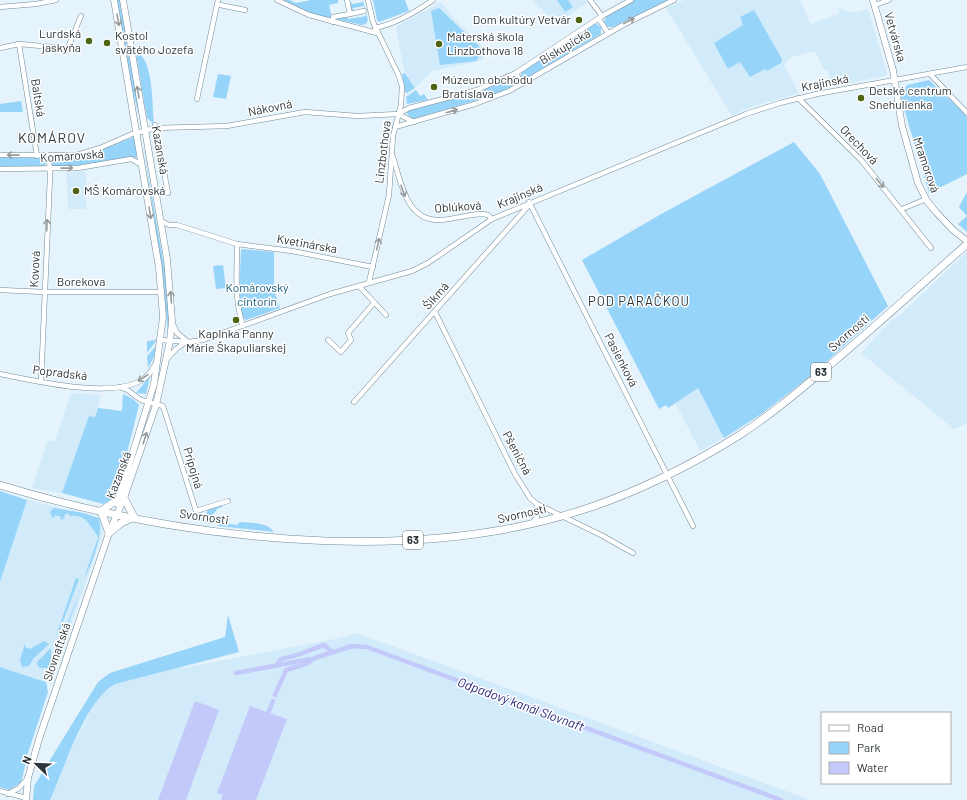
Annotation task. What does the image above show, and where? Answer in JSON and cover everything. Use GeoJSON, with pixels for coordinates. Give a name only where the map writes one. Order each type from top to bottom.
{"type":"FeatureCollection","features":[{"type":"Feature","properties":{"kind":"main road","name":"Kazanská"},"geometry":{"type":"LineString","coordinates":[[114,0],[162,292],[163,317],[159,358],[121,499]]}},
{"type":"Feature","properties":{"kind":"main road","name":"Kazanská"},"geometry":{"type":"LineString","coordinates":[[116,514],[156,405],[167,359],[172,321],[169,272],[162,221],[123,0]]}},
{"type":"Feature","properties":{"kind":"main road","name":"Vetvárska"},"geometry":{"type":"LineString","coordinates":[[874,3],[895,80]]}},
{"type":"Feature","properties":{"kind":"main road","name":"Mramorová"},"geometry":{"type":"LineString","coordinates":[[895,80],[897,106],[903,133],[916,175],[926,199],[941,218],[967,242]]}},
{"type":"Feature","properties":{"kind":"main road","name":"Svornosti"},"geometry":{"type":"LineString","coordinates":[[0,485],[101,511],[240,534],[354,540],[432,540],[489,532],[562,516],[613,500],[668,475],[719,448],[769,414],[840,356],[967,242]]}},
{"type":"Feature","properties":{"kind":"main road"},"geometry":{"type":"LineString","coordinates":[[121,499],[134,517],[121,523],[109,533],[101,511],[121,499]]}},
{"type":"Feature","properties":{"kind":"main road","name":"Slovnaftská"},"geometry":{"type":"LineString","coordinates":[[26,799],[28,778],[44,724],[116,514]]}},
{"type":"Feature","properties":{"kind":"street"},"geometry":{"type":"LineString","coordinates":[[0,6],[36,4],[56,0]]}},
{"type":"Feature","properties":{"kind":"street"},"geometry":{"type":"LineString","coordinates":[[197,99],[218,0]]}},
{"type":"Feature","properties":{"kind":"street"},"geometry":{"type":"LineString","coordinates":[[277,0],[303,13],[333,22],[376,30],[413,12],[433,0]]}},
{"type":"Feature","properties":{"kind":"street"},"geometry":{"type":"LineString","coordinates":[[348,0],[350,14]]}},
{"type":"Feature","properties":{"kind":"street","name":"Linzbothova"},"geometry":{"type":"LineString","coordinates":[[368,0],[376,30],[401,81],[402,95],[395,127],[389,195],[369,282]]}},
{"type":"Feature","properties":{"kind":"street"},"geometry":{"type":"LineString","coordinates":[[590,0],[608,33]]}},
{"type":"Feature","properties":{"kind":"street","name":"Biskupická"},"geometry":{"type":"LineString","coordinates":[[398,114],[409,108],[477,90],[516,73],[600,18],[631,0]]}},
{"type":"Feature","properties":{"kind":"street","name":"Biskupická"},"geometry":{"type":"LineString","coordinates":[[395,127],[475,104],[522,84],[608,33],[674,0]]}},
{"type":"Feature","properties":{"kind":"street"},"geometry":{"type":"LineString","coordinates":[[874,3],[889,0]]}},
{"type":"Feature","properties":{"kind":"street"},"geometry":{"type":"LineString","coordinates":[[220,5],[245,10]]}},
{"type":"Feature","properties":{"kind":"street"},"geometry":{"type":"LineString","coordinates":[[333,22],[334,17],[364,11]]}},
{"type":"Feature","properties":{"kind":"street"},"geometry":{"type":"LineString","coordinates":[[0,48],[19,44],[53,47],[67,50],[81,16]]}},
{"type":"Feature","properties":{"kind":"street","name":"Baltská"},"geometry":{"type":"LineString","coordinates":[[19,44],[37,156]]}},
{"type":"Feature","properties":{"kind":"street","name":"Krajinská"},"geometry":{"type":"LineString","coordinates":[[161,340],[188,342],[203,340],[330,294],[412,271],[428,263],[492,219],[746,114],[798,98],[967,67]]}},
{"type":"Feature","properties":{"kind":"street"},"geometry":{"type":"LineString","coordinates":[[516,73],[522,84]]}},
{"type":"Feature","properties":{"kind":"street"},"geometry":{"type":"LineString","coordinates":[[930,74],[967,113]]}},
{"type":"Feature","properties":{"kind":"street","name":"Orechová"},"geometry":{"type":"LineString","coordinates":[[798,98],[861,159],[931,248]]}},
{"type":"Feature","properties":{"kind":"street","name":"Nákovná"},"geometry":{"type":"LineString","coordinates":[[145,130],[155,126],[227,126],[305,112],[358,116],[398,114]]}},
{"type":"Feature","properties":{"kind":"street"},"geometry":{"type":"LineString","coordinates":[[398,114],[414,122]]}},
{"type":"Feature","properties":{"kind":"street"},"geometry":{"type":"LineString","coordinates":[[155,126],[168,193]]}},
{"type":"Feature","properties":{"kind":"street","name":"Komárovská"},"geometry":{"type":"LineString","coordinates":[[0,155],[49,156],[83,154],[145,130]]}},
{"type":"Feature","properties":{"kind":"street","name":"Oblúková"},"geometry":{"type":"LineString","coordinates":[[392,154],[406,200],[424,216],[440,220],[483,214],[488,215],[492,219]]}},
{"type":"Feature","properties":{"kind":"street","name":"Kovová"},"geometry":{"type":"LineString","coordinates":[[41,382],[50,169],[49,156]]}},
{"type":"Feature","properties":{"kind":"street","name":"Komárovská"},"geometry":{"type":"LineString","coordinates":[[0,169],[85,168],[131,159],[142,165]]}},
{"type":"Feature","properties":{"kind":"street"},"geometry":{"type":"LineString","coordinates":[[902,210],[926,199]]}},
{"type":"Feature","properties":{"kind":"street","name":"Šikmá"},"geometry":{"type":"LineString","coordinates":[[354,402],[530,203]]}},
{"type":"Feature","properties":{"kind":"street","name":"Pasienková"},"geometry":{"type":"LineString","coordinates":[[530,203],[693,526]]}},
{"type":"Feature","properties":{"kind":"street","name":"Kvetinárska"},"geometry":{"type":"LineString","coordinates":[[162,221],[169,225],[177,225],[237,244],[302,253],[373,267]]}},
{"type":"Feature","properties":{"kind":"street"},"geometry":{"type":"LineString","coordinates":[[164,236],[169,225]]}},
{"type":"Feature","properties":{"kind":"street"},"geometry":{"type":"LineString","coordinates":[[237,244],[236,294],[239,315],[243,326]]}},
{"type":"Feature","properties":{"kind":"street"},"geometry":{"type":"LineString","coordinates":[[359,286],[386,315]]}},
{"type":"Feature","properties":{"kind":"street","name":"Borekova"},"geometry":{"type":"LineString","coordinates":[[0,290],[44,292],[162,292]]}},
{"type":"Feature","properties":{"kind":"street"},"geometry":{"type":"LineString","coordinates":[[328,340],[341,352],[351,340],[348,333],[374,303]]}},
{"type":"Feature","properties":{"kind":"street","name":"Pšeničná"},"geometry":{"type":"LineString","coordinates":[[435,312],[515,474],[530,498],[537,504],[633,553]]}},
{"type":"Feature","properties":{"kind":"street"},"geometry":{"type":"LineString","coordinates":[[167,359],[176,349],[188,342],[177,332],[172,321]]}},
{"type":"Feature","properties":{"kind":"street","name":"Popradská"},"geometry":{"type":"LineString","coordinates":[[0,374],[77,387],[119,387],[132,385],[150,374],[159,358]]}},
{"type":"Feature","properties":{"kind":"street","name":"Popradská"},"geometry":{"type":"LineString","coordinates":[[119,387],[141,400],[156,405]]}},
{"type":"Feature","properties":{"kind":"street","name":"Prípojná"},"geometry":{"type":"LineString","coordinates":[[156,405],[163,406],[196,511],[228,501]]}},
{"type":"Feature","properties":{"kind":"street"},"geometry":{"type":"LineString","coordinates":[[532,523],[537,517],[537,504]]}},
{"type":"Feature","properties":{"kind":"street"},"geometry":{"type":"LineString","coordinates":[[8,794],[19,788],[28,778]]}},
{"type":"Feature","properties":{"kind":"street"},"geometry":{"type":"LineString","coordinates":[[0,791],[26,799]]}},
{"type":"Feature","properties":{"kind":"shaded area"},"geometry":{"type":"Polygon","coordinates":[[[533,0],[585,0],[587,3],[556,24],[533,0]]]}},
{"type":"Feature","properties":{"kind":"shaded area"},"geometry":{"type":"Polygon","coordinates":[[[684,0],[800,0],[811,24],[840,13],[838,8],[853,13],[868,9],[887,73],[885,76],[831,87],[828,69],[824,70],[815,51],[791,57],[784,66],[799,93],[748,108],[732,116],[666,8],[684,0]]]}},
{"type":"Feature","properties":{"kind":"shaded area","name":"Materská škola Linzbothova 18"},"geometry":{"type":"Polygon","coordinates":[[[441,2],[458,23],[488,52],[481,61],[432,71],[415,88],[404,70],[396,27],[441,2]]]}},
{"type":"Feature","properties":{"kind":"shaded area","name":"MŠ Komárovská"},"geometry":{"type":"Polygon","coordinates":[[[86,171],[86,209],[68,209],[66,173],[86,171]]]}},
{"type":"Feature","properties":{"kind":"shaded area"},"geometry":{"type":"Polygon","coordinates":[[[967,252],[967,423],[954,429],[861,353],[891,321],[899,316],[967,252]]]}},
{"type":"Feature","properties":{"kind":"shaded area"},"geometry":{"type":"Polygon","coordinates":[[[698,388],[724,438],[700,451],[675,402],[698,388]]]}},
{"type":"Feature","properties":{"kind":"shaded area"},"geometry":{"type":"Polygon","coordinates":[[[71,393],[101,395],[95,417],[89,416],[62,493],[32,488],[48,440],[55,442],[71,393]]]}},
{"type":"Feature","properties":{"kind":"shaded area"},"geometry":{"type":"Polygon","coordinates":[[[27,500],[100,518],[104,530],[51,683],[0,667],[0,582],[27,500]]]}},
{"type":"Feature","properties":{"kind":"shaded area"},"geometry":{"type":"Polygon","coordinates":[[[356,633],[810,800],[50,800],[68,755],[94,704],[103,692],[115,684],[183,663],[182,668],[340,638],[356,633]]]}},
{"type":"Feature","properties":{"kind":"green space"},"geometry":{"type":"Polygon","coordinates":[[[117,0],[120,0],[141,122],[133,93],[117,0]]]}},
{"type":"Feature","properties":{"kind":"green space"},"geometry":{"type":"Polygon","coordinates":[[[282,0],[290,0],[296,3],[311,0],[338,0],[338,3],[329,5],[332,19],[308,12],[282,0]]]}},
{"type":"Feature","properties":{"kind":"green space"},"geometry":{"type":"Polygon","coordinates":[[[363,0],[368,20],[366,24],[362,25],[335,19],[347,16],[348,19],[366,16],[364,6],[353,8],[353,11],[350,8],[352,1],[352,4],[363,2],[363,0]]]}},
{"type":"Feature","properties":{"kind":"green space"},"geometry":{"type":"Polygon","coordinates":[[[373,0],[405,0],[409,11],[379,22],[377,20],[373,0]]]}},
{"type":"Feature","properties":{"kind":"green space"},"geometry":{"type":"Polygon","coordinates":[[[557,0],[568,0],[573,7],[565,12],[557,0]]]}},
{"type":"Feature","properties":{"kind":"green space"},"geometry":{"type":"Polygon","coordinates":[[[634,0],[668,0],[613,27],[608,27],[604,23],[606,16],[634,0]]]}},
{"type":"Feature","properties":{"kind":"green space"},"geometry":{"type":"Polygon","coordinates":[[[439,8],[484,51],[476,61],[440,65],[431,11],[439,8]]]}},
{"type":"Feature","properties":{"kind":"green space"},"geometry":{"type":"Polygon","coordinates":[[[754,10],[782,59],[781,63],[767,71],[765,69],[750,77],[740,62],[728,69],[714,43],[743,25],[740,17],[754,10]]]}},
{"type":"Feature","properties":{"kind":"green space"},"geometry":{"type":"Polygon","coordinates":[[[595,23],[601,27],[601,34],[525,79],[521,76],[522,71],[595,23]]]}},
{"type":"Feature","properties":{"kind":"green space"},"geometry":{"type":"Polygon","coordinates":[[[138,46],[138,49],[146,63],[150,77],[154,124],[147,118],[135,48],[138,46]]]}},
{"type":"Feature","properties":{"kind":"green space"},"geometry":{"type":"Polygon","coordinates":[[[405,73],[415,88],[407,93],[405,92],[402,74],[405,73]]]}},
{"type":"Feature","properties":{"kind":"green space"},"geometry":{"type":"Polygon","coordinates":[[[218,74],[231,76],[226,99],[213,97],[218,74]]]}},
{"type":"Feature","properties":{"kind":"green space"},"geometry":{"type":"Polygon","coordinates":[[[514,76],[517,80],[516,86],[484,98],[413,119],[407,114],[407,111],[411,109],[467,95],[514,76]]]}},
{"type":"Feature","properties":{"kind":"green space"},"geometry":{"type":"Polygon","coordinates":[[[929,80],[967,116],[967,174],[929,193],[900,95],[907,85],[929,80]]]}},
{"type":"Feature","properties":{"kind":"green space"},"geometry":{"type":"Polygon","coordinates":[[[416,90],[420,96],[424,94],[428,100],[407,104],[406,97],[416,90]]]}},
{"type":"Feature","properties":{"kind":"green space"},"geometry":{"type":"Polygon","coordinates":[[[21,101],[23,112],[0,112],[0,104],[21,101]]]}},
{"type":"Feature","properties":{"kind":"green space"},"geometry":{"type":"Polygon","coordinates":[[[134,137],[137,158],[131,157],[73,166],[53,166],[51,164],[54,158],[87,155],[134,137]]]}},
{"type":"Feature","properties":{"kind":"green space"},"geometry":{"type":"Polygon","coordinates":[[[794,142],[820,174],[888,306],[813,374],[760,415],[724,438],[698,388],[668,408],[666,405],[659,409],[582,260],[663,213],[794,142]]]}},
{"type":"Feature","properties":{"kind":"green space"},"geometry":{"type":"Polygon","coordinates":[[[143,144],[165,271],[169,306],[168,335],[163,276],[143,144]]]}},
{"type":"Feature","properties":{"kind":"green space"},"geometry":{"type":"Polygon","coordinates":[[[0,157],[43,158],[47,162],[43,167],[0,166],[0,157]]]}},
{"type":"Feature","properties":{"kind":"green space"},"geometry":{"type":"Polygon","coordinates":[[[967,192],[967,216],[959,207],[967,192]]]}},
{"type":"Feature","properties":{"kind":"green space"},"geometry":{"type":"Polygon","coordinates":[[[967,216],[967,232],[958,224],[967,216]]]}},
{"type":"Feature","properties":{"kind":"green space","name":"Komárovský cintorín"},"geometry":{"type":"Polygon","coordinates":[[[241,250],[274,252],[274,291],[280,308],[246,320],[242,317],[239,296],[241,250]]]}},
{"type":"Feature","properties":{"kind":"green space"},"geometry":{"type":"Polygon","coordinates":[[[223,265],[226,288],[216,289],[213,266],[223,265]]]}},
{"type":"Feature","properties":{"kind":"green space"},"geometry":{"type":"Polygon","coordinates":[[[157,340],[147,353],[147,341],[157,340]]]}},
{"type":"Feature","properties":{"kind":"green space"},"geometry":{"type":"Polygon","coordinates":[[[156,346],[154,357],[148,368],[147,356],[156,346]]]}},
{"type":"Feature","properties":{"kind":"green space"},"geometry":{"type":"Polygon","coordinates":[[[150,376],[146,394],[136,393],[150,376]]]}},
{"type":"Feature","properties":{"kind":"green space"},"geometry":{"type":"Polygon","coordinates":[[[123,394],[133,399],[139,405],[124,465],[112,499],[103,504],[62,493],[89,416],[95,417],[98,408],[122,411],[123,394]]]}},
{"type":"Feature","properties":{"kind":"green space"},"geometry":{"type":"Polygon","coordinates":[[[0,491],[27,500],[0,582],[0,491]]]}},
{"type":"Feature","properties":{"kind":"green space"},"geometry":{"type":"Polygon","coordinates":[[[224,503],[212,516],[206,514],[208,510],[224,503]]]}},
{"type":"Feature","properties":{"kind":"green space"},"geometry":{"type":"Polygon","coordinates":[[[54,508],[84,513],[101,519],[99,520],[100,532],[96,549],[84,578],[98,538],[97,535],[86,520],[79,516],[70,516],[68,513],[64,515],[65,518],[60,520],[61,517],[55,515],[54,518],[52,517],[50,512],[54,508]]]}},
{"type":"Feature","properties":{"kind":"green space"},"geometry":{"type":"Polygon","coordinates":[[[202,512],[207,518],[216,520],[212,524],[196,521],[195,515],[202,512]]]}},
{"type":"Feature","properties":{"kind":"green space"},"geometry":{"type":"Polygon","coordinates":[[[224,520],[223,523],[237,525],[240,522],[264,525],[268,526],[274,532],[218,526],[224,520]]]}},
{"type":"Feature","properties":{"kind":"green space"},"geometry":{"type":"Polygon","coordinates":[[[76,578],[79,579],[59,632],[56,636],[76,578]]]}},
{"type":"Feature","properties":{"kind":"green space"},"geometry":{"type":"Polygon","coordinates":[[[82,585],[65,634],[60,639],[63,635],[82,585]]]}},
{"type":"Feature","properties":{"kind":"green space"},"geometry":{"type":"Polygon","coordinates":[[[228,615],[239,652],[115,684],[104,692],[94,705],[76,736],[50,800],[33,800],[34,786],[98,682],[110,673],[225,637],[228,615]]]}},
{"type":"Feature","properties":{"kind":"green space"},"geometry":{"type":"Polygon","coordinates":[[[68,636],[59,657],[53,666],[54,650],[68,636]]]}},
{"type":"Feature","properties":{"kind":"green space"},"geometry":{"type":"Polygon","coordinates":[[[44,641],[49,644],[33,659],[29,666],[22,667],[20,660],[25,643],[25,647],[30,649],[44,641]]]}},
{"type":"Feature","properties":{"kind":"green space"},"geometry":{"type":"Polygon","coordinates":[[[51,648],[51,668],[39,668],[37,664],[38,661],[51,648]]]}},
{"type":"Feature","properties":{"kind":"green space"},"geometry":{"type":"Polygon","coordinates":[[[0,667],[46,682],[48,692],[27,756],[22,780],[19,784],[9,790],[0,787],[0,667]]]}},
{"type":"Feature","properties":{"kind":"water"},"geometry":{"type":"Polygon","coordinates":[[[195,701],[219,710],[186,800],[158,800],[195,701]]]}},
{"type":"Feature","properties":{"kind":"water"},"geometry":{"type":"Polygon","coordinates":[[[250,706],[287,719],[256,800],[221,800],[223,795],[217,793],[250,706]]]}},
{"type":"Feature","properties":{"kind":"waterway"},"geometry":{"type":"LineString","coordinates":[[277,665],[281,659],[324,645],[332,652]]}},
{"type":"Feature","properties":{"kind":"waterway","name":"Odpadový kanál Slovnaft"},"geometry":{"type":"LineString","coordinates":[[275,695],[286,670],[306,664],[315,658],[352,646],[367,647],[781,800]]}},
{"type":"Feature","properties":{"kind":"waterway"},"geometry":{"type":"LineString","coordinates":[[236,673],[311,659]]}},
{"type":"Feature","properties":{"kind":"waterway","name":"Odpadový kanál Slovnaft"},"geometry":{"type":"LineString","coordinates":[[266,718],[273,701]]}},
{"type":"Feature","properties":{"kind":"place","name":"Dom kultúry Vetvár"},"geometry":{"type":"Point","coordinates":[579,20]}},
{"type":"Feature","properties":{"kind":"place","name":"Lurdská jaskyňa"},"geometry":{"type":"Point","coordinates":[89,41]}},
{"type":"Feature","properties":{"kind":"place","name":"Kostol svätého Jozefa"},"geometry":{"type":"Point","coordinates":[107,43]}},
{"type":"Feature","properties":{"kind":"place","name":"Materská škola Linzbothova 18"},"geometry":{"type":"Point","coordinates":[439,44]}},
{"type":"Feature","properties":{"kind":"place","name":"Múzeum obchodu Bratislava"},"geometry":{"type":"Point","coordinates":[434,87]}},
{"type":"Feature","properties":{"kind":"place","name":"Detské centrum Snehulienka"},"geometry":{"type":"Point","coordinates":[861,98]}},
{"type":"Feature","properties":{"kind":"place","name":"MŠ Komárovská"},"geometry":{"type":"Point","coordinates":[76,191]}},
{"type":"Feature","properties":{"kind":"place","name":"Kaplnka Panny Márie Škapuliarskej"},"geometry":{"type":"Point","coordinates":[236,320]}},
{"type":"Feature","properties":{"kind":"district","name":"KOMÁROV"},"geometry":{"type":"Point","coordinates":[52,138]}},
{"type":"Feature","properties":{"kind":"district","name":"POD PARAČKOU"},"geometry":{"type":"Point","coordinates":[639,301]}}]}
